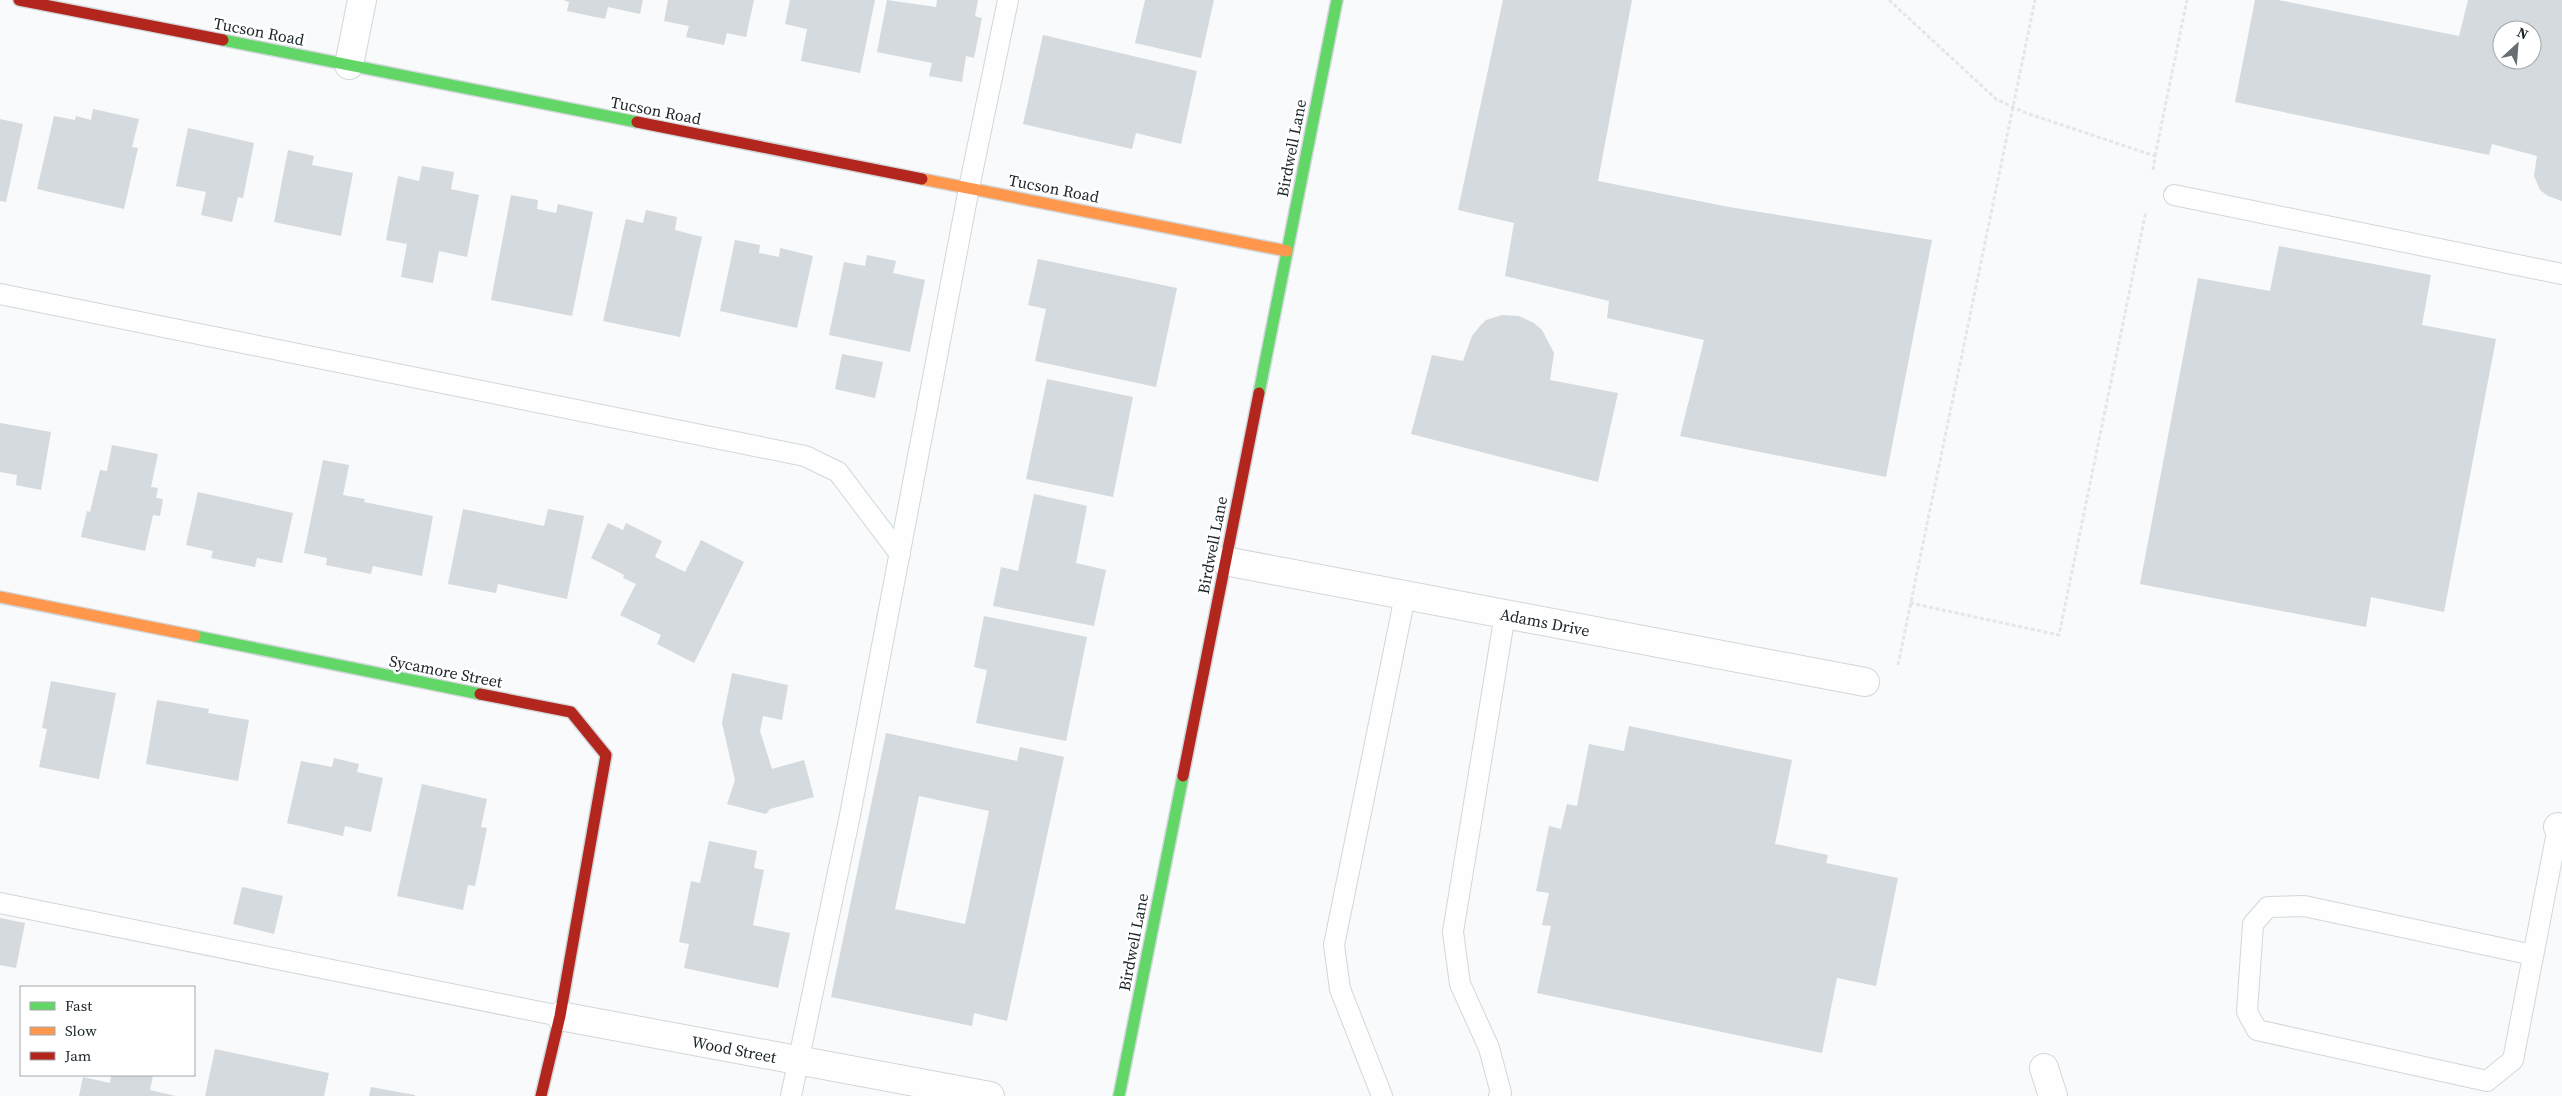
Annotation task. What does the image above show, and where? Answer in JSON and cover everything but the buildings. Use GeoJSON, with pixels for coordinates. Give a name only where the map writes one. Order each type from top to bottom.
{"type":"FeatureCollection","features":[{"type":"Feature","properties":{"kind":"street","name":"Tucson Road"},"geometry":{"type":"LineString","coordinates":[[19,0],[1287,251]]}},
{"type":"Feature","properties":{"kind":"street"},"geometry":{"type":"LineString","coordinates":[[349,65],[362,0]]}},
{"type":"Feature","properties":{"kind":"street","name":"Birdwell Lane"},"geometry":{"type":"LineString","coordinates":[[1119,1096],[1337,0]]}},
{"type":"Feature","properties":{"kind":"street","name":"Adams Drive"},"geometry":{"type":"LineString","coordinates":[[1225,561],[1865,682]]}},
{"type":"Feature","properties":{"kind":"street","name":"Sycamore Street"},"geometry":{"type":"LineString","coordinates":[[0,597],[571,712],[606,755],[560,1016]]}},
{"type":"Feature","properties":{"kind":"street"},"geometry":{"type":"LineString","coordinates":[[540,1096],[560,1016]]}},
{"type":"Feature","properties":{"kind":"street","name":"Wood Street"},"geometry":{"type":"LineString","coordinates":[[560,1016],[990,1096]]}},
{"type":"Feature","properties":{"kind":"street"},"geometry":{"type":"LineString","coordinates":[[2044,1068],[2053,1096]]}},
{"type":"Feature","properties":{"kind":"lane"},"geometry":{"type":"LineString","coordinates":[[791,1096],[849,820],[969,188],[1008,0]]}},
{"type":"Feature","properties":{"kind":"lane"},"geometry":{"type":"LineString","coordinates":[[2174,195],[2562,274]]}},
{"type":"Feature","properties":{"kind":"lane"},"geometry":{"type":"LineString","coordinates":[[0,294],[805,456],[838,472],[900,554]]}},
{"type":"Feature","properties":{"kind":"lane"},"geometry":{"type":"LineString","coordinates":[[1382,1096],[1340,989],[1334,945],[1405,596]]}},
{"type":"Feature","properties":{"kind":"lane"},"geometry":{"type":"LineString","coordinates":[[1499,1096],[1501,1093],[1489,1048],[1460,984],[1453,932],[1505,614]]}},
{"type":"Feature","properties":{"kind":"lane"},"geometry":{"type":"LineString","coordinates":[[2533,955],[2304,906],[2268,907],[2253,924],[2247,1012],[2257,1030],[2487,1081],[2513,1060],[2560,828]]}},
{"type":"Feature","properties":{"kind":"lane"},"geometry":{"type":"LineString","coordinates":[[0,903],[560,1016]]}},
{"type":"Feature","properties":{"kind":"path"},"geometry":{"type":"LineString","coordinates":[[1889,0],[1996,99],[2013,108],[2155,156]]}},
{"type":"Feature","properties":{"kind":"path"},"geometry":{"type":"LineString","coordinates":[[1865,682],[1893,688],[2035,0]]}},
{"type":"Feature","properties":{"kind":"path"},"geometry":{"type":"LineString","coordinates":[[1910,604],[2059,635],[2187,0]]}},
{"type":"Feature","properties":{"kind":"path"},"geometry":{"type":"LineString","coordinates":[[2150,191],[2174,195]]}},
{"type":"Feature","properties":{"kind":"traffic: fast"},"geometry":{"type":"LineString","coordinates":[[1259,393],[1337,0]]}},
{"type":"Feature","properties":{"kind":"traffic: fast"},"geometry":{"type":"LineString","coordinates":[[223,40],[637,122]]}},
{"type":"Feature","properties":{"kind":"traffic: fast"},"geometry":{"type":"LineString","coordinates":[[195,636],[480,694]]}},
{"type":"Feature","properties":{"kind":"traffic: fast"},"geometry":{"type":"LineString","coordinates":[[1119,1096],[1183,776]]}},
{"type":"Feature","properties":{"kind":"traffic: slow"},"geometry":{"type":"LineString","coordinates":[[922,179],[1287,251]]}},
{"type":"Feature","properties":{"kind":"traffic: slow"},"geometry":{"type":"LineString","coordinates":[[0,597],[195,636]]}},
{"type":"Feature","properties":{"kind":"traffic: jam"},"geometry":{"type":"LineString","coordinates":[[19,0],[223,40]]}},
{"type":"Feature","properties":{"kind":"traffic: jam"},"geometry":{"type":"LineString","coordinates":[[637,122],[922,179]]}},
{"type":"Feature","properties":{"kind":"traffic: jam"},"geometry":{"type":"LineString","coordinates":[[1183,776],[1259,393]]}},
{"type":"Feature","properties":{"kind":"traffic: jam"},"geometry":{"type":"LineString","coordinates":[[480,694],[571,712],[606,755],[560,1016],[541,1096]]}}]}
